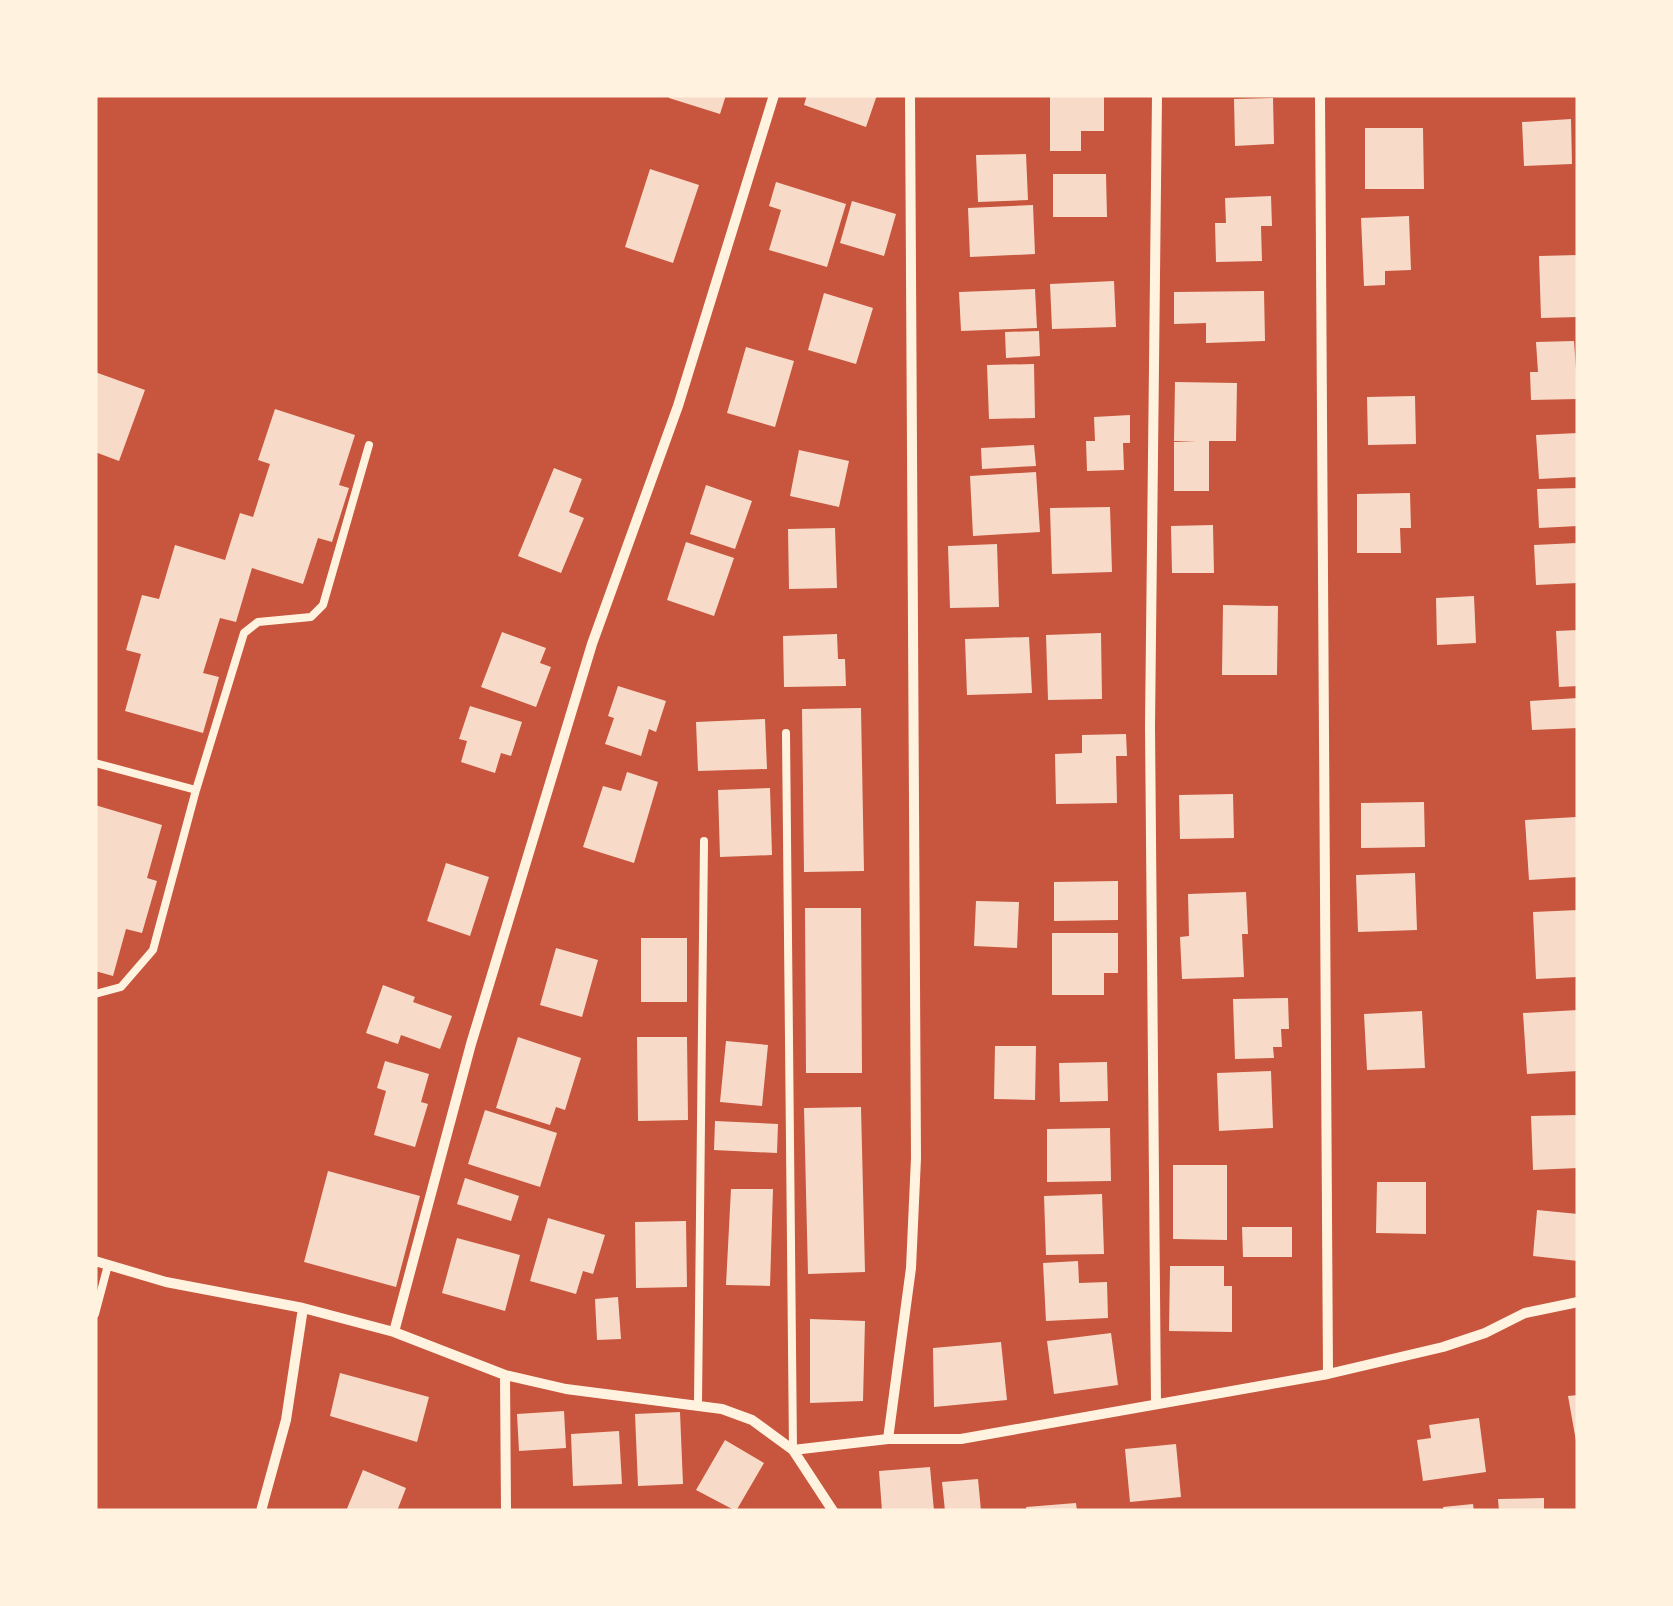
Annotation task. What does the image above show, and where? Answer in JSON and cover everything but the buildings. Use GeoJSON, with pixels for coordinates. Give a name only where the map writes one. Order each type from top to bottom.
{"type":"FeatureCollection","features":[{"type":"Feature","properties":{"kind":"street"},"geometry":{"type":"LineString","coordinates":[[394,1332],[471,1044],[592,644],[678,406],[774,95]]}},
{"type":"Feature","properties":{"kind":"street"},"geometry":{"type":"LineString","coordinates":[[888,1438],[911,1268],[916,1158],[910,95]]}},
{"type":"Feature","properties":{"kind":"street"},"geometry":{"type":"LineString","coordinates":[[1156,1404],[1150,726],[1157,95]]}},
{"type":"Feature","properties":{"kind":"street"},"geometry":{"type":"LineString","coordinates":[[1320,95],[1328,1374]]}},
{"type":"Feature","properties":{"kind":"street"},"geometry":{"type":"LineString","coordinates":[[95,1261],[166,1282],[303,1308],[394,1332],[504,1375],[566,1389],[698,1404],[752,1420],[793,1450],[833,1511]]}},
{"type":"Feature","properties":{"kind":"street"},"geometry":{"type":"LineString","coordinates":[[793,1450],[888,1438],[961,1439],[1328,1374],[1443,1347],[1485,1333],[1524,1313],[1578,1302]]}},
{"type":"Feature","properties":{"kind":"street"},"geometry":{"type":"LineString","coordinates":[[261,1511],[286,1420],[303,1308]]}},
{"type":"Feature","properties":{"kind":"street"},"geometry":{"type":"LineString","coordinates":[[504,1375],[506,1511]]}},
{"type":"Feature","properties":{"kind":"lane"},"geometry":{"type":"LineString","coordinates":[[95,994],[120,987],[153,950],[244,633],[258,622],[311,617],[322,605],[369,445]]}},
{"type":"Feature","properties":{"kind":"lane"},"geometry":{"type":"LineString","coordinates":[[786,732],[793,1450]]}},
{"type":"Feature","properties":{"kind":"lane"},"geometry":{"type":"LineString","coordinates":[[95,763],[196,790]]}},
{"type":"Feature","properties":{"kind":"lane"},"geometry":{"type":"LineString","coordinates":[[698,1404],[704,841]]}},
{"type":"Feature","properties":{"kind":"lane"},"geometry":{"type":"LineString","coordinates":[[95,1314],[108,1266]]}}]}
